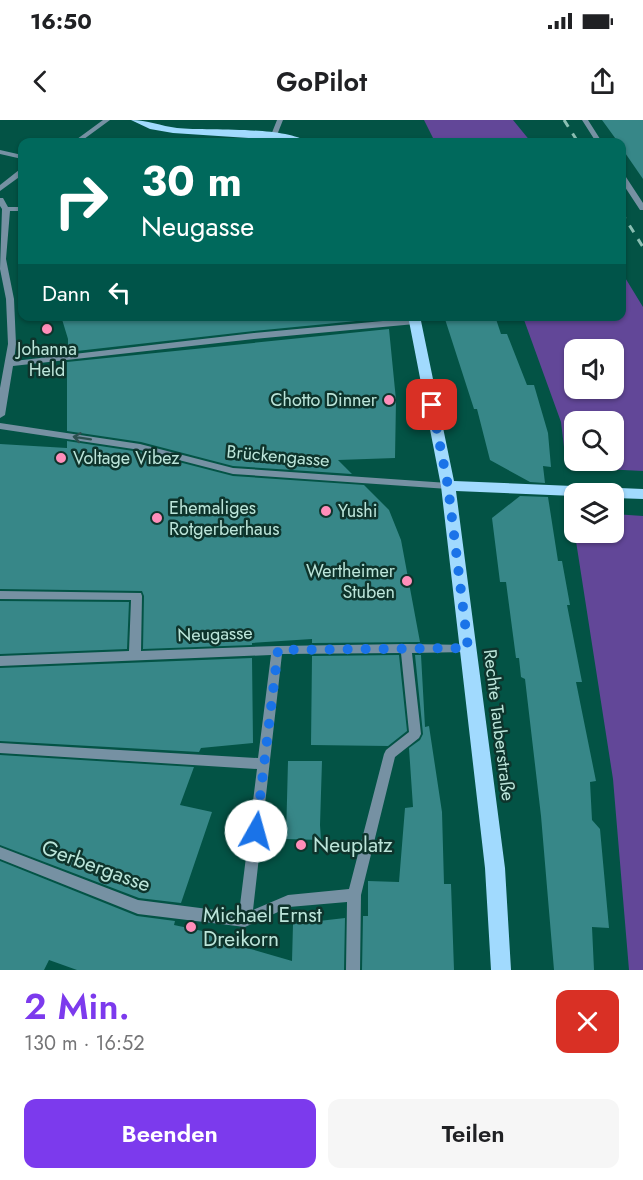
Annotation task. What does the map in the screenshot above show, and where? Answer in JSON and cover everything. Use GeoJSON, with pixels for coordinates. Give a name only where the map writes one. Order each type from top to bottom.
{"type":"FeatureCollection","features":[{"type":"Feature","properties":{"kind":"main road"},"geometry":{"type":"LineString","coordinates":[[136,120],[167,128],[274,135],[286,138]]}},
{"type":"Feature","properties":{"kind":"main road","name":"Rechte Tauberstraße"},"geometry":{"type":"LineString","coordinates":[[414,321],[448,486],[495,868],[501,970]]}},
{"type":"Feature","properties":{"kind":"main road"},"geometry":{"type":"LineString","coordinates":[[448,486],[643,494]]}},
{"type":"Feature","properties":{"kind":"street"},"geometry":{"type":"LineString","coordinates":[[82,138],[107,120]]}},
{"type":"Feature","properties":{"kind":"street"},"geometry":{"type":"LineString","coordinates":[[274,135],[280,120]]}},
{"type":"Feature","properties":{"kind":"street"},"geometry":{"type":"LineString","coordinates":[[585,120],[596,138]]}},
{"type":"Feature","properties":{"kind":"street"},"geometry":{"type":"LineString","coordinates":[[0,152],[18,157]]}},
{"type":"Feature","properties":{"kind":"street"},"geometry":{"type":"LineString","coordinates":[[0,189],[18,175]]}},
{"type":"Feature","properties":{"kind":"street"},"geometry":{"type":"LineString","coordinates":[[626,183],[643,208]]}},
{"type":"Feature","properties":{"kind":"street"},"geometry":{"type":"LineString","coordinates":[[0,200],[6,209],[2,259],[10,299],[10,364],[0,414]]}},
{"type":"Feature","properties":{"kind":"street"},"geometry":{"type":"LineString","coordinates":[[6,209],[18,209]]}},
{"type":"Feature","properties":{"kind":"street"},"geometry":{"type":"LineString","coordinates":[[10,299],[18,296]]}},
{"type":"Feature","properties":{"kind":"street"},"geometry":{"type":"LineString","coordinates":[[10,364],[395,321]]}},
{"type":"Feature","properties":{"kind":"street","name":"Brückengasse"},"geometry":{"type":"LineString","coordinates":[[0,426],[140,447],[233,471],[448,486]]}},
{"type":"Feature","properties":{"kind":"street"},"geometry":{"type":"LineString","coordinates":[[0,595],[137,596],[135,655]]}},
{"type":"Feature","properties":{"kind":"street"},"geometry":{"type":"LineString","coordinates":[[353,970],[354,895],[390,754],[416,734],[406,648]]}},
{"type":"Feature","properties":{"kind":"street","name":"Neugasse"},"geometry":{"type":"LineString","coordinates":[[0,661],[278,650],[468,648]]}},
{"type":"Feature","properties":{"kind":"street"},"geometry":{"type":"LineString","coordinates":[[245,920],[278,650]]}},
{"type":"Feature","properties":{"kind":"street"},"geometry":{"type":"LineString","coordinates":[[0,748],[264,764]]}},
{"type":"Feature","properties":{"kind":"street","name":"Gerbergasse"},"geometry":{"type":"LineString","coordinates":[[0,853],[138,907],[245,920],[288,902],[354,895]]}},
{"type":"Feature","properties":{"kind":"shaded area"},"geometry":{"type":"Polygon","coordinates":[[[424,120],[513,120],[528,138],[433,138],[424,120]]]}},
{"type":"Feature","properties":{"kind":"shaded area"},"geometry":{"type":"Polygon","coordinates":[[[626,279],[643,307],[643,970],[629,970],[613,779],[577,543],[624,543],[624,483],[568,483],[567,471],[624,471],[624,411],[564,411],[564,446],[561,422],[524,321],[626,321],[626,279]]]}},
{"type":"Feature","properties":{"kind":"pier"},"geometry":{"type":"Polygon","coordinates":[[[563,467],[564,471],[643,471],[643,516],[624,515],[624,483],[565,483],[563,467]]]}},
{"type":"Feature","properties":{"kind":"building"},"geometry":{"type":"Polygon","coordinates":[[[602,120],[643,120],[643,179],[626,154],[626,138],[615,138],[602,120]]]}},
{"type":"Feature","properties":{"kind":"building"},"geometry":{"type":"Polygon","coordinates":[[[63,321],[356,321],[68,352],[68,339],[63,321]]]}},
{"type":"Feature","properties":{"kind":"building"},"geometry":{"type":"Polygon","coordinates":[[[446,321],[497,321],[501,334],[507,334],[527,385],[534,385],[548,433],[551,467],[543,466],[545,483],[530,482],[490,460],[477,409],[474,409],[446,321]]]}},
{"type":"Feature","properties":{"kind":"building"},"geometry":{"type":"Polygon","coordinates":[[[389,329],[396,400],[395,458],[338,460],[352,474],[233,466],[141,442],[67,431],[67,362],[389,329]]]}},
{"type":"Feature","properties":{"kind":"building"},"geometry":{"type":"Polygon","coordinates":[[[67,441],[140,452],[233,476],[364,485],[389,510],[401,540],[420,642],[312,643],[312,639],[252,643],[252,645],[143,649],[144,596],[142,591],[0,589],[0,444],[67,448],[67,441]]]}},
{"type":"Feature","properties":{"kind":"building"},"geometry":{"type":"Polygon","coordinates":[[[520,496],[548,497],[558,561],[562,561],[570,605],[567,605],[582,682],[576,682],[596,781],[590,782],[592,820],[600,829],[609,928],[592,927],[594,970],[554,970],[541,816],[525,679],[521,677],[519,658],[516,658],[506,582],[500,582],[492,518],[520,496]]]}},
{"type":"Feature","properties":{"kind":"building"},"geometry":{"type":"Polygon","coordinates":[[[0,601],[129,602],[127,649],[0,654],[0,601]]]}},
{"type":"Feature","properties":{"kind":"building"},"geometry":{"type":"Polygon","coordinates":[[[399,655],[407,731],[388,746],[311,745],[312,656],[399,655]]]}},
{"type":"Feature","properties":{"kind":"building"},"geometry":{"type":"Polygon","coordinates":[[[415,655],[421,655],[425,727],[429,726],[442,812],[444,884],[451,884],[454,970],[362,970],[363,916],[368,916],[368,881],[399,882],[405,808],[413,807],[409,748],[420,740],[423,734],[415,655]]]}},
{"type":"Feature","properties":{"kind":"building"},"geometry":{"type":"Polygon","coordinates":[[[252,658],[253,743],[201,748],[199,752],[0,741],[0,668],[252,658]]]}},
{"type":"Feature","properties":{"kind":"building"},"geometry":{"type":"Polygon","coordinates":[[[0,755],[194,767],[180,805],[212,812],[181,903],[139,898],[0,845],[0,755]]]}},
{"type":"Feature","properties":{"kind":"building"},"geometry":{"type":"Polygon","coordinates":[[[288,761],[322,761],[321,840],[286,839],[288,761]]]}},
{"type":"Feature","properties":{"kind":"building"},"geometry":{"type":"Polygon","coordinates":[[[0,861],[137,916],[175,921],[174,925],[231,937],[230,943],[292,961],[293,924],[345,918],[344,970],[77,970],[49,960],[44,970],[0,970],[0,861]]]}},
{"type":"Feature","properties":{"kind":"railway"},"geometry":{"type":"LineString","coordinates":[[564,120],[575,138]]}},
{"type":"Feature","properties":{"kind":"railway"},"geometry":{"type":"LineString","coordinates":[[626,220],[643,247]]}},
{"type":"Feature","properties":{"kind":"place","name":"Johanna Held"},"geometry":{"type":"Point","coordinates":[47,329]}},
{"type":"Feature","properties":{"kind":"place","name":"Chotto Dinner"},"geometry":{"type":"Point","coordinates":[389,400]}},
{"type":"Feature","properties":{"kind":"place","name":"Voltage Vibez"},"geometry":{"type":"Point","coordinates":[61,458]}},
{"type":"Feature","properties":{"kind":"place","name":"Yushi"},"geometry":{"type":"Point","coordinates":[326,511]}},
{"type":"Feature","properties":{"kind":"place","name":"Ehemaliges Rotgerberhaus"},"geometry":{"type":"Point","coordinates":[157,518]}},
{"type":"Feature","properties":{"kind":"place","name":"Wertheimer Stuben"},"geometry":{"type":"Point","coordinates":[407,581]}},
{"type":"Feature","properties":{"kind":"place","name":"Neuplatz"},"geometry":{"type":"Point","coordinates":[301,845]}},
{"type":"Feature","properties":{"kind":"place","name":"Michael Ernst Dreikorn"},"geometry":{"type":"Point","coordinates":[191,927]}},
{"type":"Feature","properties":{"kind":"route"},"geometry":{"type":"LineString","coordinates":[[256,831],[278,650],[468,648],[448,486],[432,405]]}}]}
